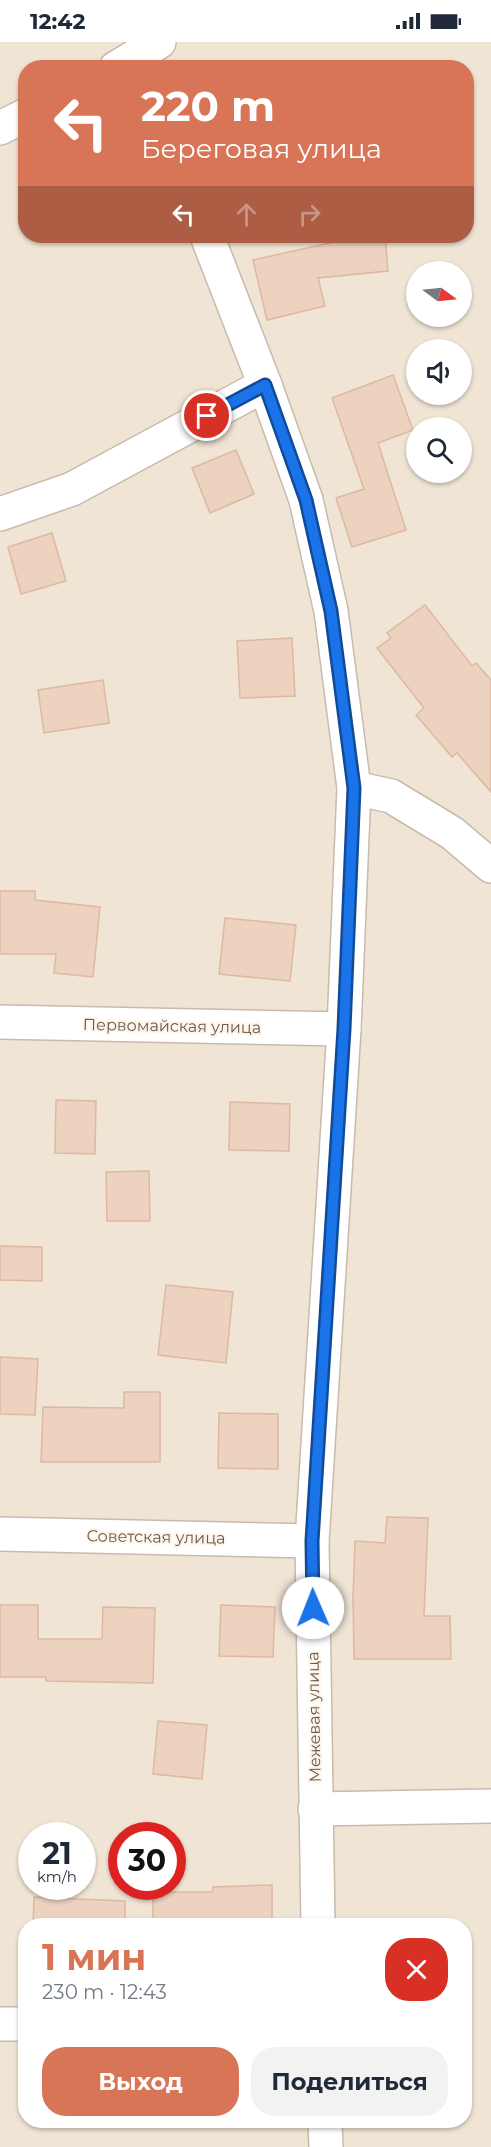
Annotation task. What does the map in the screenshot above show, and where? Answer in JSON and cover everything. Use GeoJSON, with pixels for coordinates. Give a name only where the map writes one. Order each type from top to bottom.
{"type":"FeatureCollection","features":[{"type":"Feature","properties":{"kind":"street"},"geometry":{"type":"LineString","coordinates":[[0,128],[18,119]]}},
{"type":"Feature","properties":{"kind":"street","name":"Межевая улица"},"geometry":{"type":"LineString","coordinates":[[210,243],[265,385],[306,500],[329,600],[354,788],[344,1029],[312,1541],[318,1918]]}},
{"type":"Feature","properties":{"kind":"street"},"geometry":{"type":"LineString","coordinates":[[0,514],[72,489],[265,385]]}},
{"type":"Feature","properties":{"kind":"street"},"geometry":{"type":"LineString","coordinates":[[354,788],[391,796],[452,833],[491,866]]}},
{"type":"Feature","properties":{"kind":"street","name":"Первомайская улица"},"geometry":{"type":"LineString","coordinates":[[0,1022],[344,1029]]}},
{"type":"Feature","properties":{"kind":"street","name":"Советская улица"},"geometry":{"type":"LineString","coordinates":[[0,1534],[312,1541]]}},
{"type":"Feature","properties":{"kind":"street"},"geometry":{"type":"LineString","coordinates":[[315,1809],[491,1806]]}},
{"type":"Feature","properties":{"kind":"street"},"geometry":{"type":"LineString","coordinates":[[0,2024],[18,2024]]}},
{"type":"Feature","properties":{"kind":"street"},"geometry":{"type":"LineString","coordinates":[[325,2128],[326,2147]]}},
{"type":"Feature","properties":{"kind":"shaded area"},"geometry":{"type":"Polygon","coordinates":[[[0,42],[491,42],[491,2147],[0,2147],[0,42]]]}},
{"type":"Feature","properties":{"kind":"building"},"geometry":{"type":"Polygon","coordinates":[[[330,243],[386,243],[388,271],[318,278],[325,306],[267,320],[253,260],[330,243]]]}},
{"type":"Feature","properties":{"kind":"building"},"geometry":{"type":"Polygon","coordinates":[[[393,375],[408,417],[406,417],[406,433],[378,443],[406,530],[352,547],[336,498],[364,489],[332,398],[393,375]]]}},
{"type":"Feature","properties":{"kind":"building"},"geometry":{"type":"Polygon","coordinates":[[[236,450],[254,494],[210,513],[192,468],[236,450]]]}},
{"type":"Feature","properties":{"kind":"building"},"geometry":{"type":"Polygon","coordinates":[[[52,533],[66,581],[21,594],[8,547],[52,533]]]}},
{"type":"Feature","properties":{"kind":"building"},"geometry":{"type":"Polygon","coordinates":[[[425,605],[472,666],[476,663],[491,680],[491,792],[457,753],[452,757],[416,715],[424,708],[377,648],[391,638],[387,633],[425,605]]]}},
{"type":"Feature","properties":{"kind":"building"},"geometry":{"type":"Polygon","coordinates":[[[292,638],[295,696],[240,698],[237,641],[292,638]]]}},
{"type":"Feature","properties":{"kind":"building"},"geometry":{"type":"Polygon","coordinates":[[[103,680],[109,723],[44,733],[38,690],[103,680]]]}},
{"type":"Feature","properties":{"kind":"building"},"geometry":{"type":"Polygon","coordinates":[[[0,891],[35,891],[35,900],[100,907],[93,977],[54,973],[56,954],[0,954],[0,891]]]}},
{"type":"Feature","properties":{"kind":"building"},"geometry":{"type":"Polygon","coordinates":[[[225,918],[296,925],[290,981],[219,974],[225,918]]]}},
{"type":"Feature","properties":{"kind":"building"},"geometry":{"type":"Polygon","coordinates":[[[56,1100],[96,1101],[95,1154],[55,1153],[56,1100]]]}},
{"type":"Feature","properties":{"kind":"building"},"geometry":{"type":"Polygon","coordinates":[[[230,1102],[290,1104],[289,1151],[229,1150],[230,1102]]]}},
{"type":"Feature","properties":{"kind":"building"},"geometry":{"type":"Polygon","coordinates":[[[149,1171],[150,1221],[107,1221],[106,1172],[149,1171]]]}},
{"type":"Feature","properties":{"kind":"building"},"geometry":{"type":"Polygon","coordinates":[[[0,1246],[42,1247],[42,1281],[0,1280],[0,1246]]]}},
{"type":"Feature","properties":{"kind":"building"},"geometry":{"type":"Polygon","coordinates":[[[166,1285],[233,1292],[226,1363],[158,1355],[166,1285]]]}},
{"type":"Feature","properties":{"kind":"building"},"geometry":{"type":"Polygon","coordinates":[[[0,1357],[38,1359],[35,1415],[0,1414],[0,1357]]]}},
{"type":"Feature","properties":{"kind":"building"},"geometry":{"type":"Polygon","coordinates":[[[124,1392],[160,1392],[160,1462],[41,1462],[43,1407],[124,1408],[124,1392]]]}},
{"type":"Feature","properties":{"kind":"building"},"geometry":{"type":"Polygon","coordinates":[[[219,1413],[278,1414],[278,1469],[218,1468],[219,1413]]]}},
{"type":"Feature","properties":{"kind":"building"},"geometry":{"type":"Polygon","coordinates":[[[387,1517],[428,1518],[424,1616],[450,1616],[451,1659],[354,1659],[355,1541],[385,1543],[387,1517]]]}},
{"type":"Feature","properties":{"kind":"building"},"geometry":{"type":"Polygon","coordinates":[[[0,1605],[38,1605],[38,1639],[102,1639],[103,1607],[155,1608],[153,1683],[46,1681],[46,1677],[0,1677],[0,1605]]]}},
{"type":"Feature","properties":{"kind":"building"},"geometry":{"type":"Polygon","coordinates":[[[221,1605],[275,1607],[273,1657],[219,1656],[221,1605]]]}},
{"type":"Feature","properties":{"kind":"building"},"geometry":{"type":"Polygon","coordinates":[[[158,1721],[207,1725],[202,1779],[153,1774],[158,1721]]]}},
{"type":"Feature","properties":{"kind":"building"},"geometry":{"type":"Polygon","coordinates":[[[272,1885],[272,1918],[153,1918],[153,1900],[186,1900],[186,1892],[213,1892],[213,1887],[272,1885]]]}},
{"type":"Feature","properties":{"kind":"building"},"geometry":{"type":"Polygon","coordinates":[[[34,1900],[125,1901],[125,1918],[33,1918],[34,1900]]]}},
{"type":"Feature","properties":{"kind":"route"},"geometry":{"type":"LineString","coordinates":[[207,416],[265,385],[306,500],[331,611],[354,788],[344,1029],[312,1541],[313,1608]]}}]}
